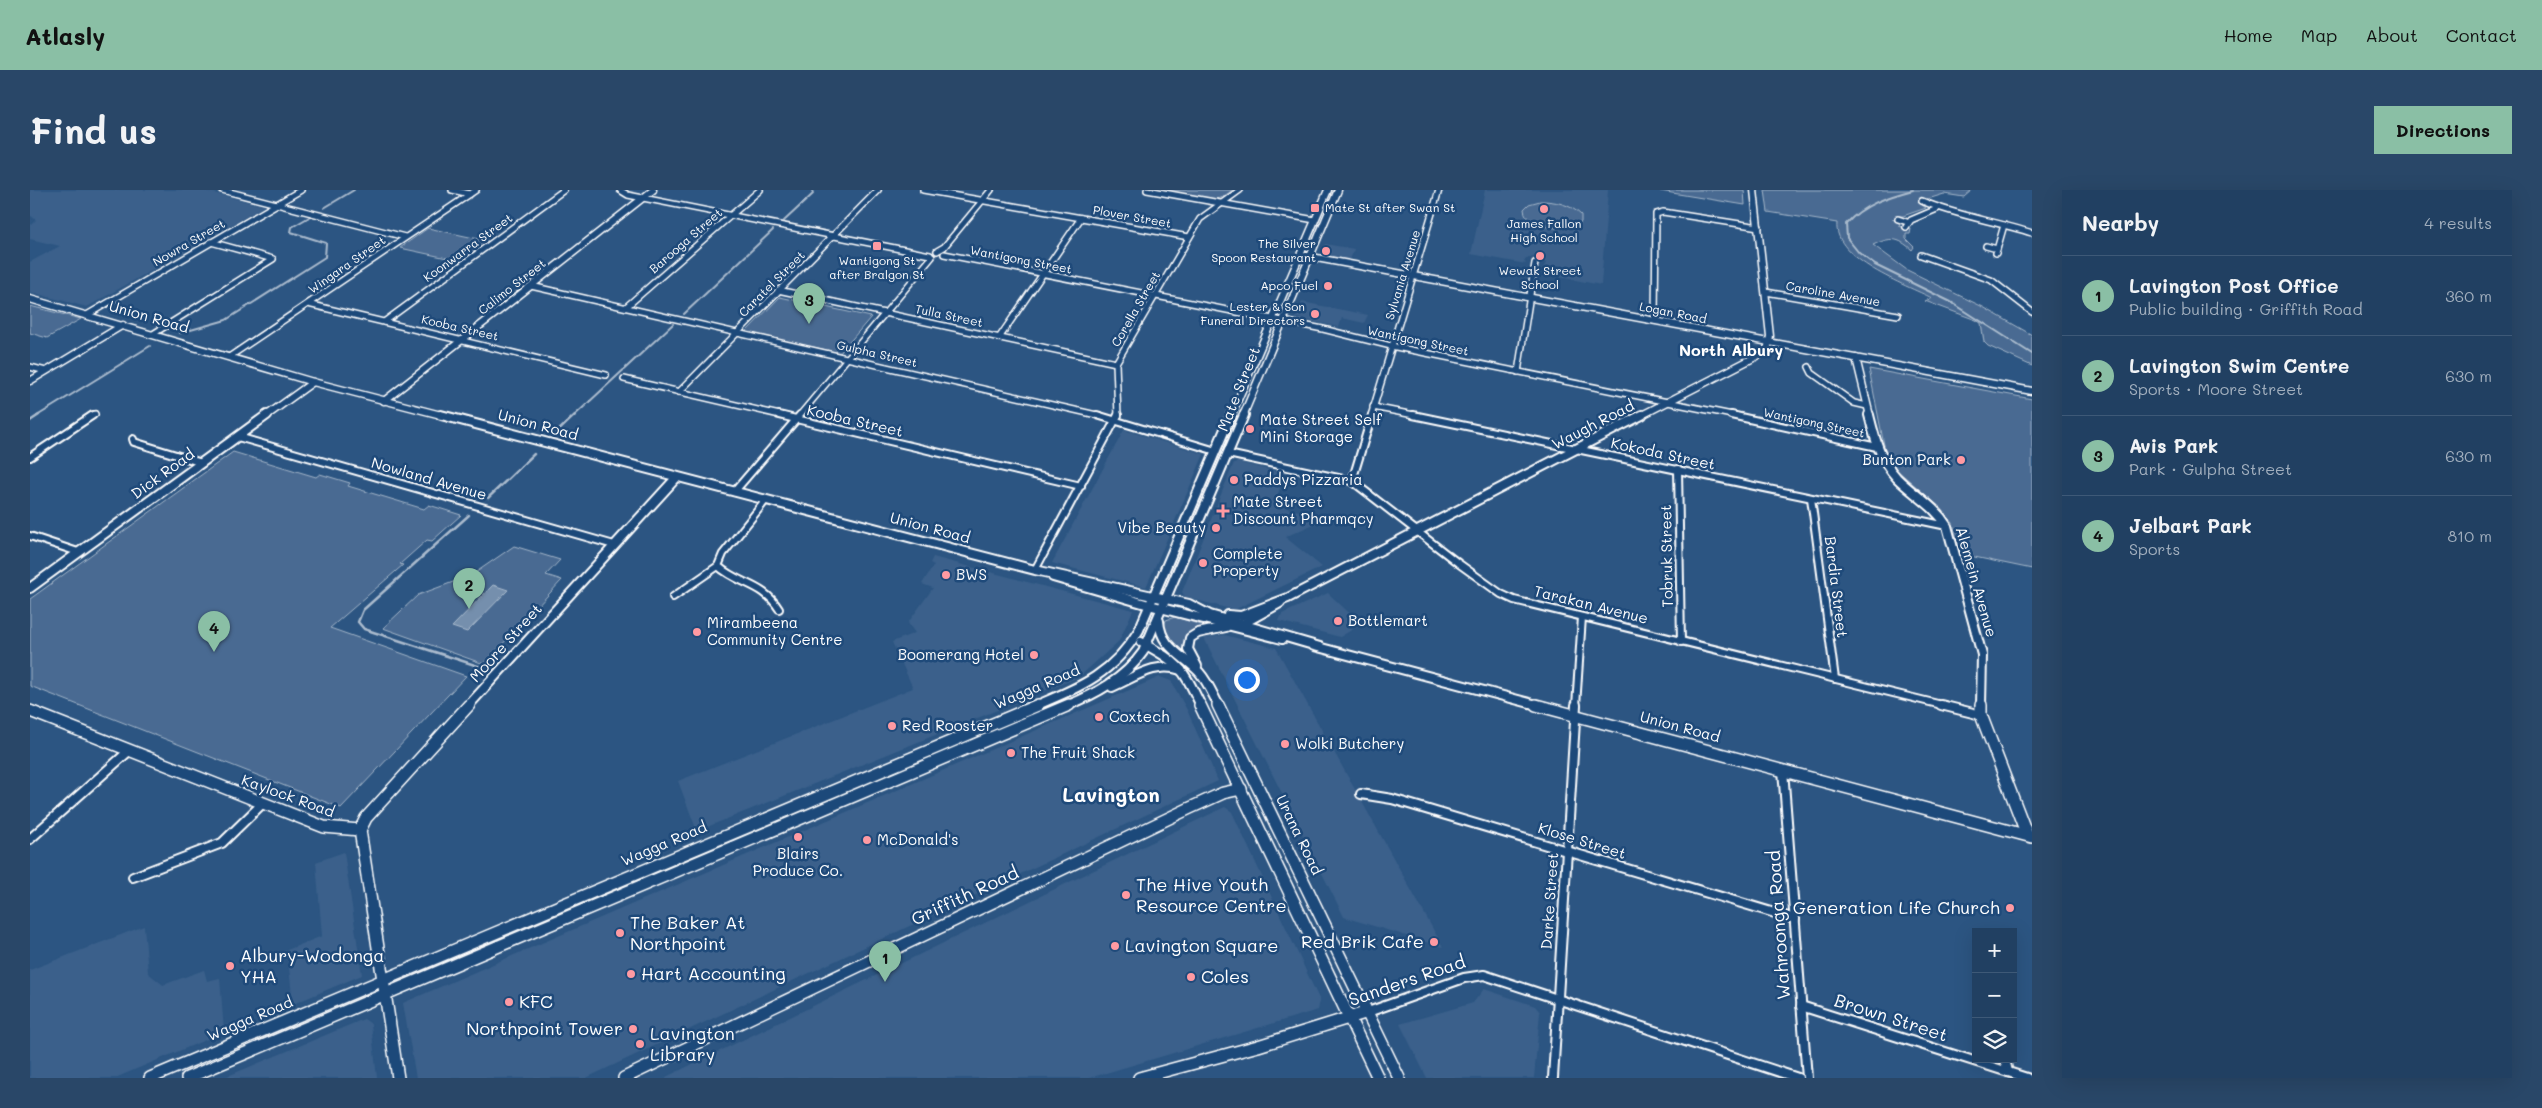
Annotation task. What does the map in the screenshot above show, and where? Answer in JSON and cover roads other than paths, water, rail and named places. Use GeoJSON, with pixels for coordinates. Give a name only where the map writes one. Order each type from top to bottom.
{"type":"FeatureCollection","features":[{"type":"Feature","properties":{"kind":"main road","name":"Calimo Street"},"geometry":{"type":"LineString","coordinates":[[384,400],[653,190]]}},
{"type":"Feature","properties":{"kind":"main road","name":"Mate Street"},"geometry":{"type":"LineString","coordinates":[[1154,595],[1328,190]]}},
{"type":"Feature","properties":{"kind":"main road","name":"Mate Street"},"geometry":{"type":"LineString","coordinates":[[1167,599],[1338,190]]}},
{"type":"Feature","properties":{"kind":"main road"},"geometry":{"type":"LineString","coordinates":[[1754,190],[1770,342]]}},
{"type":"Feature","properties":{"kind":"main road"},"geometry":{"type":"LineString","coordinates":[[1301,255],[1310,257]]}},
{"type":"Feature","properties":{"kind":"main road","name":"Logan Road"},"geometry":{"type":"LineString","coordinates":[[1310,257],[2032,391]]}},
{"type":"Feature","properties":{"kind":"main road","name":"Union Road"},"geometry":{"type":"LineString","coordinates":[[30,299],[313,382],[1038,571],[1070,576],[1189,604],[1210,615],[1268,630],[1320,647]]}},
{"type":"Feature","properties":{"kind":"main road"},"geometry":{"type":"LineString","coordinates":[[30,381],[122,325]]}},
{"type":"Feature","properties":{"kind":"main road","name":"Waugh Road"},"geometry":{"type":"LineString","coordinates":[[1189,604],[1238,616],[1288,598],[1764,353],[1769,349],[1770,342]]}},
{"type":"Feature","properties":{"kind":"main road","name":"Alemein Avenue"},"geometry":{"type":"LineString","coordinates":[[1856,358],[1877,447],[1891,472],[1935,509],[1947,526],[1982,655],[1981,715],[2029,836]]}},
{"type":"Feature","properties":{"kind":"main road","name":"Dick Road"},"geometry":{"type":"LineString","coordinates":[[30,588],[313,382]]}},
{"type":"Feature","properties":{"kind":"main road","name":"Moore Street"},"geometry":{"type":"LineString","coordinates":[[360,830],[371,813],[677,477]]}},
{"type":"Feature","properties":{"kind":"main road","name":"Union Road"},"geometry":{"type":"LineString","coordinates":[[1038,571],[1066,582],[1149,605],[1161,614],[1229,626],[1320,647],[2029,836]]}},
{"type":"Feature","properties":{"kind":"main road","name":"Wagga Road"},"geometry":{"type":"LineString","coordinates":[[150,1078],[1031,708],[1104,674],[1129,647],[1154,595]]}},
{"type":"Feature","properties":{"kind":"main road","name":"Waugh Road"},"geometry":{"type":"LineString","coordinates":[[1204,679],[1189,653],[1188,641],[1196,634],[1243,624],[1271,610],[1288,598]]}},
{"type":"Feature","properties":{"kind":"main road","name":"Wagga Road"},"geometry":{"type":"LineString","coordinates":[[187,1078],[385,996],[1098,692],[1127,672],[1146,646],[1167,599]]}},
{"type":"Feature","properties":{"kind":"main road"},"geometry":{"type":"LineString","coordinates":[[1268,630],[1266,618],[1271,610]]}},
{"type":"Feature","properties":{"kind":"main road","name":"Urana Road"},"geometry":{"type":"LineString","coordinates":[[1161,614],[1160,633],[1163,643],[1192,665],[1204,679],[1258,785],[1399,1078]]}},
{"type":"Feature","properties":{"kind":"main road"},"geometry":{"type":"LineString","coordinates":[[1138,630],[1140,640],[1146,646],[1176,663],[1188,678],[1378,1078]]}},
{"type":"Feature","properties":{"kind":"main road"},"geometry":{"type":"LineString","coordinates":[[1098,692],[1161,666],[1176,668],[1188,678]]}},
{"type":"Feature","properties":{"kind":"main road"},"geometry":{"type":"LineString","coordinates":[[1031,708],[1038,719]]}},
{"type":"Feature","properties":{"kind":"main road","name":"Kaylock Road"},"geometry":{"type":"LineString","coordinates":[[30,711],[324,827],[360,830]]}},
{"type":"Feature","properties":{"kind":"main road"},"geometry":{"type":"LineString","coordinates":[[936,747],[936,761]]}},
{"type":"Feature","properties":{"kind":"main road"},"geometry":{"type":"LineString","coordinates":[[848,784],[854,797]]}},
{"type":"Feature","properties":{"kind":"main road"},"geometry":{"type":"LineString","coordinates":[[1241,789],[1258,785]]}},
{"type":"Feature","properties":{"kind":"main road","name":"Griffith Road"},"geometry":{"type":"LineString","coordinates":[[624,1078],[1188,809],[1222,794],[1241,789]]}},
{"type":"Feature","properties":{"kind":"main road"},"geometry":{"type":"LineString","coordinates":[[761,821],[766,833]]}},
{"type":"Feature","properties":{"kind":"main road"},"geometry":{"type":"LineString","coordinates":[[360,830],[398,1078]]}},
{"type":"Feature","properties":{"kind":"main road"},"geometry":{"type":"LineString","coordinates":[[620,881],[623,893]]}},
{"type":"Feature","properties":{"kind":"main road","name":"Sanders Road"},"geometry":{"type":"LineString","coordinates":[[1139,1078],[1350,1019],[1368,1012]]}},
{"type":"Feature","properties":{"kind":"street"},"geometry":{"type":"LineString","coordinates":[[222,190],[405,236]]}},
{"type":"Feature","properties":{"kind":"street","name":"Nowra Street"},"geometry":{"type":"LineString","coordinates":[[87,315],[301,190]]}},
{"type":"Feature","properties":{"kind":"street"},"geometry":{"type":"LineString","coordinates":[[452,190],[470,194]]}},
{"type":"Feature","properties":{"kind":"street","name":"Wingara Street"},"geometry":{"type":"LineString","coordinates":[[229,357],[405,236],[476,190]]}},
{"type":"Feature","properties":{"kind":"street","name":"Koonwarra Street"},"geometry":{"type":"LineString","coordinates":[[384,322],[564,190]]}},
{"type":"Feature","properties":{"kind":"street","name":"Wantigong Street"},"geometry":{"type":"LineString","coordinates":[[620,190],[624,194],[643,198],[1282,321],[1391,346],[1668,402],[1877,447]]}},
{"type":"Feature","properties":{"kind":"street","name":"Barooga Street"},"geometry":{"type":"LineString","coordinates":[[626,307],[760,190]]}},
{"type":"Feature","properties":{"kind":"street","name":"Caratel Street"},"geometry":{"type":"LineString","coordinates":[[679,392],[878,190]]}},
{"type":"Feature","properties":{"kind":"street","name":"Plover Street"},"geometry":{"type":"LineString","coordinates":[[923,190],[1189,237]]}},
{"type":"Feature","properties":{"kind":"street"},"geometry":{"type":"LineString","coordinates":[[734,492],[992,190]]}},
{"type":"Feature","properties":{"kind":"street"},"geometry":{"type":"LineString","coordinates":[[1147,190],[1315,220]]}},
{"type":"Feature","properties":{"kind":"street","name":"Corella Street"},"geometry":{"type":"LineString","coordinates":[[1038,571],[1117,420],[1119,408],[1116,363],[1201,217],[1240,190]]}},
{"type":"Feature","properties":{"kind":"street","name":"Sylvania Avenue"},"geometry":{"type":"LineString","coordinates":[[1352,482],[1439,190]]}},
{"type":"Feature","properties":{"kind":"street"},"geometry":{"type":"LineString","coordinates":[[1922,201],[1937,209],[2032,233]]}},
{"type":"Feature","properties":{"kind":"street"},"geometry":{"type":"LineString","coordinates":[[1898,219],[1907,225],[1921,214],[1937,209]]}},
{"type":"Feature","properties":{"kind":"street"},"geometry":{"type":"LineString","coordinates":[[1654,321],[1656,214],[1663,212],[1758,227]]}},
{"type":"Feature","properties":{"kind":"street"},"geometry":{"type":"LineString","coordinates":[[999,338],[1081,218]]}},
{"type":"Feature","properties":{"kind":"street"},"geometry":{"type":"LineString","coordinates":[[1986,246],[1997,251],[2004,225]]}},
{"type":"Feature","properties":{"kind":"street"},"geometry":{"type":"LineString","coordinates":[[153,334],[273,259],[210,242]]}},
{"type":"Feature","properties":{"kind":"street"},"geometry":{"type":"LineString","coordinates":[[1921,255],[1991,280],[2032,312]]}},
{"type":"Feature","properties":{"kind":"street"},"geometry":{"type":"LineString","coordinates":[[1518,372],[1536,263]]}},
{"type":"Feature","properties":{"kind":"street","name":"Gulpha Street"},"geometry":{"type":"LineString","coordinates":[[531,286],[1117,420],[1216,451]]}},
{"type":"Feature","properties":{"kind":"street","name":"Tulla Street"},"geometry":{"type":"LineString","coordinates":[[778,290],[1116,363]]}},
{"type":"Feature","properties":{"kind":"street","name":"Caroline Avenue"},"geometry":{"type":"LineString","coordinates":[[1766,292],[1898,315]]}},
{"type":"Feature","properties":{"kind":"street","name":"Kooba Street"},"geometry":{"type":"LineString","coordinates":[[308,304],[606,375]]}},
{"type":"Feature","properties":{"kind":"street"},"geometry":{"type":"LineString","coordinates":[[30,367],[46,371]]}},
{"type":"Feature","properties":{"kind":"street"},"geometry":{"type":"LineString","coordinates":[[1809,368],[1854,403],[1868,406]]}},
{"type":"Feature","properties":{"kind":"street","name":"Kooba Street"},"geometry":{"type":"LineString","coordinates":[[624,379],[1081,486]]}},
{"type":"Feature","properties":{"kind":"street","name":"Kokoda Street"},"geometry":{"type":"LineString","coordinates":[[1374,407],[1947,526]]}},
{"type":"Feature","properties":{"kind":"street"},"geometry":{"type":"LineString","coordinates":[[30,457],[95,414]]}},
{"type":"Feature","properties":{"kind":"street","name":"Nowland Avenue"},"geometry":{"type":"LineString","coordinates":[[238,437],[614,545]]}},
{"type":"Feature","properties":{"kind":"street"},"geometry":{"type":"LineString","coordinates":[[132,439],[134,442],[202,463]]}},
{"type":"Feature","properties":{"kind":"street","name":"Tarakan Avenue"},"geometry":{"type":"LineString","coordinates":[[1228,454],[1352,482],[1501,594],[1531,605],[1981,715]]}},
{"type":"Feature","properties":{"kind":"street","name":"Tobruk Street"},"geometry":{"type":"LineString","coordinates":[[1678,470],[1681,642]]}},
{"type":"Feature","properties":{"kind":"street","name":"Bardia Street"},"geometry":{"type":"LineString","coordinates":[[1811,498],[1835,679]]}},
{"type":"Feature","properties":{"kind":"street"},"geometry":{"type":"LineString","coordinates":[[672,597],[718,566],[723,554],[766,500]]}},
{"type":"Feature","properties":{"kind":"street"},"geometry":{"type":"LineString","coordinates":[[30,536],[78,552]]}},
{"type":"Feature","properties":{"kind":"street"},"geometry":{"type":"LineString","coordinates":[[718,566],[726,572],[765,590],[780,610]]}},
{"type":"Feature","properties":{"kind":"street","name":"Darke Street"},"geometry":{"type":"LineString","coordinates":[[1553,1078],[1582,617]]}},
{"type":"Feature","properties":{"kind":"street"},"geometry":{"type":"LineString","coordinates":[[30,839],[130,750]]}},
{"type":"Feature","properties":{"kind":"street","name":"Wahroonga Road"},"geometry":{"type":"LineString","coordinates":[[1783,770],[1807,1078]]}},
{"type":"Feature","properties":{"kind":"street","name":"Klose Street"},"geometry":{"type":"LineString","coordinates":[[1361,794],[1382,796],[1795,919]]}},
{"type":"Feature","properties":{"kind":"street"},"geometry":{"type":"LineString","coordinates":[[133,877],[222,843],[263,803]]}},
{"type":"Feature","properties":{"kind":"street","name":"Sanders Road"},"geometry":{"type":"LineString","coordinates":[[1368,1012],[1473,975],[1484,975],[1798,1078]]}},
{"type":"Feature","properties":{"kind":"street","name":"Brown Street"},"geometry":{"type":"LineString","coordinates":[[1801,1006],[2027,1078]]}},
{"type":"Feature","properties":{"kind":"street"},"geometry":{"type":"LineString","coordinates":[[2006,1063],[2008,1072]]}},
{"type":"Feature","properties":{"kind":"waterway"},"geometry":{"type":"LineString","coordinates":[[324,208],[354,190]]}},
{"type":"Feature","properties":{"kind":"waterway"},"geometry":{"type":"LineString","coordinates":[[784,221],[813,194],[812,190]]}},
{"type":"Feature","properties":{"kind":"waterway"},"geometry":{"type":"LineString","coordinates":[[1913,190],[1885,199],[1860,211],[1846,224],[1847,238],[1859,253],[1875,265],[1951,302],[2032,354]]}},
{"type":"Feature","properties":{"kind":"waterway"},"geometry":{"type":"LineString","coordinates":[[180,333],[226,320],[325,257],[326,243],[291,232],[292,227],[311,216]]}},
{"type":"Feature","properties":{"kind":"waterway"},"geometry":{"type":"LineString","coordinates":[[684,314],[773,230]]}},
{"type":"Feature","properties":{"kind":"waterway"},"geometry":{"type":"LineString","coordinates":[[574,416],[673,324]]}},
{"type":"Feature","properties":{"kind":"waterway"},"geometry":{"type":"LineString","coordinates":[[37,416],[150,346]]}},
{"type":"Feature","properties":{"kind":"waterway"},"geometry":{"type":"LineString","coordinates":[[30,421],[39,415]]}},
{"type":"Feature","properties":{"kind":"waterway"},"geometry":{"type":"LineString","coordinates":[[553,436],[575,415]]}},
{"type":"Feature","properties":{"kind":"waterway"},"geometry":{"type":"LineString","coordinates":[[488,498],[534,454]]}},
{"type":"Feature","properties":{"kind":"waterway"},"geometry":{"type":"LineString","coordinates":[[469,515],[363,610],[358,622],[364,629],[481,667]]}},
{"type":"Feature","properties":{"kind":"place","name":"Mate St after Swan St"},"geometry":{"type":"Point","coordinates":[1315,208]}},
{"type":"Feature","properties":{"kind":"place","name":"James Fallon High School"},"geometry":{"type":"Point","coordinates":[1544,209]}},
{"type":"Feature","properties":{"kind":"place","name":"Wantigong St after Bralgon St"},"geometry":{"type":"Point","coordinates":[877,246]}},
{"type":"Feature","properties":{"kind":"place","name":"The Silver Spoon Restaurant"},"geometry":{"type":"Point","coordinates":[1326,251]}},
{"type":"Feature","properties":{"kind":"place","name":"Wewak Street School"},"geometry":{"type":"Point","coordinates":[1540,256]}},
{"type":"Feature","properties":{"kind":"place","name":"Apco Fuel"},"geometry":{"type":"Point","coordinates":[1328,286]}},
{"type":"Feature","properties":{"kind":"place","name":"Lester & Son Funeral Directors"},"geometry":{"type":"Point","coordinates":[1315,314]}},
{"type":"Feature","properties":{"kind":"place","name":"Avis Park"},"geometry":{"type":"Point","coordinates":[809,324]}},
{"type":"Feature","properties":{"kind":"place","name":"Mate Street Self Mini Storage"},"geometry":{"type":"Point","coordinates":[1250,429]}},
{"type":"Feature","properties":{"kind":"place","name":"Bunton Park"},"geometry":{"type":"Point","coordinates":[1961,460]}},
{"type":"Feature","properties":{"kind":"place","name":"Paddys Pizzaria"},"geometry":{"type":"Point","coordinates":[1234,480]}},
{"type":"Feature","properties":{"kind":"place","name":"Mate Street Discount Pharmqcy"},"geometry":{"type":"Point","coordinates":[1223,511]}},
{"type":"Feature","properties":{"kind":"place","name":"Vibe Beauty"},"geometry":{"type":"Point","coordinates":[1216,528]}},
{"type":"Feature","properties":{"kind":"place","name":"Complete Property"},"geometry":{"type":"Point","coordinates":[1203,563]}},
{"type":"Feature","properties":{"kind":"place","name":"BWS"},"geometry":{"type":"Point","coordinates":[946,575]}},
{"type":"Feature","properties":{"kind":"place","name":"Lavington Swim Centre"},"geometry":{"type":"Point","coordinates":[469,609]}},
{"type":"Feature","properties":{"kind":"place","name":"Bottlemart"},"geometry":{"type":"Point","coordinates":[1338,621]}},
{"type":"Feature","properties":{"kind":"place","name":"Mirambeena Community Centre"},"geometry":{"type":"Point","coordinates":[697,632]}},
{"type":"Feature","properties":{"kind":"place","name":"Jelbart Park"},"geometry":{"type":"Point","coordinates":[214,652]}},
{"type":"Feature","properties":{"kind":"place","name":"Boomerang Hotel"},"geometry":{"type":"Point","coordinates":[1034,655]}},
{"type":"Feature","properties":{"kind":"place","name":"Coxtech"},"geometry":{"type":"Point","coordinates":[1099,717]}},
{"type":"Feature","properties":{"kind":"place","name":"Red Rooster"},"geometry":{"type":"Point","coordinates":[892,726]}},
{"type":"Feature","properties":{"kind":"place","name":"Wolki Butchery"},"geometry":{"type":"Point","coordinates":[1285,744]}},
{"type":"Feature","properties":{"kind":"place","name":"The Fruit Shack"},"geometry":{"type":"Point","coordinates":[1011,753]}},
{"type":"Feature","properties":{"kind":"place","name":"Blairs Produce Co."},"geometry":{"type":"Point","coordinates":[798,837]}},
{"type":"Feature","properties":{"kind":"place","name":"McDonald's"},"geometry":{"type":"Point","coordinates":[867,840]}},
{"type":"Feature","properties":{"kind":"place","name":"The Hive Youth Resource Centre"},"geometry":{"type":"Point","coordinates":[1126,895]}},
{"type":"Feature","properties":{"kind":"place","name":"Generation Life Church"},"geometry":{"type":"Point","coordinates":[2010,908]}},
{"type":"Feature","properties":{"kind":"place","name":"The Baker At Northpoint"},"geometry":{"type":"Point","coordinates":[620,933]}},
{"type":"Feature","properties":{"kind":"place","name":"Red Brik Cafe"},"geometry":{"type":"Point","coordinates":[1434,942]}},
{"type":"Feature","properties":{"kind":"place","name":"Lavington Square"},"geometry":{"type":"Point","coordinates":[1115,946]}},
{"type":"Feature","properties":{"kind":"place","name":"Albury-Wodonga YHA"},"geometry":{"type":"Point","coordinates":[230,966]}},
{"type":"Feature","properties":{"kind":"place","name":"Hart Accounting"},"geometry":{"type":"Point","coordinates":[631,974]}},
{"type":"Feature","properties":{"kind":"place","name":"Coles"},"geometry":{"type":"Point","coordinates":[1191,977]}},
{"type":"Feature","properties":{"kind":"place","name":"Lavington Post Office"},"geometry":{"type":"Point","coordinates":[885,982]}},
{"type":"Feature","properties":{"kind":"place","name":"KFC"},"geometry":{"type":"Point","coordinates":[509,1002]}},
{"type":"Feature","properties":{"kind":"place","name":"Northpoint Tower"},"geometry":{"type":"Point","coordinates":[633,1029]}},
{"type":"Feature","properties":{"kind":"place","name":"Lavington Library"},"geometry":{"type":"Point","coordinates":[640,1044]}},
{"type":"Feature","properties":{"kind":"district","name":"North Albury"},"geometry":{"type":"Point","coordinates":[1731,350]}},
{"type":"Feature","properties":{"kind":"district","name":"Lavington"},"geometry":{"type":"Point","coordinates":[1111,795]}}]}
